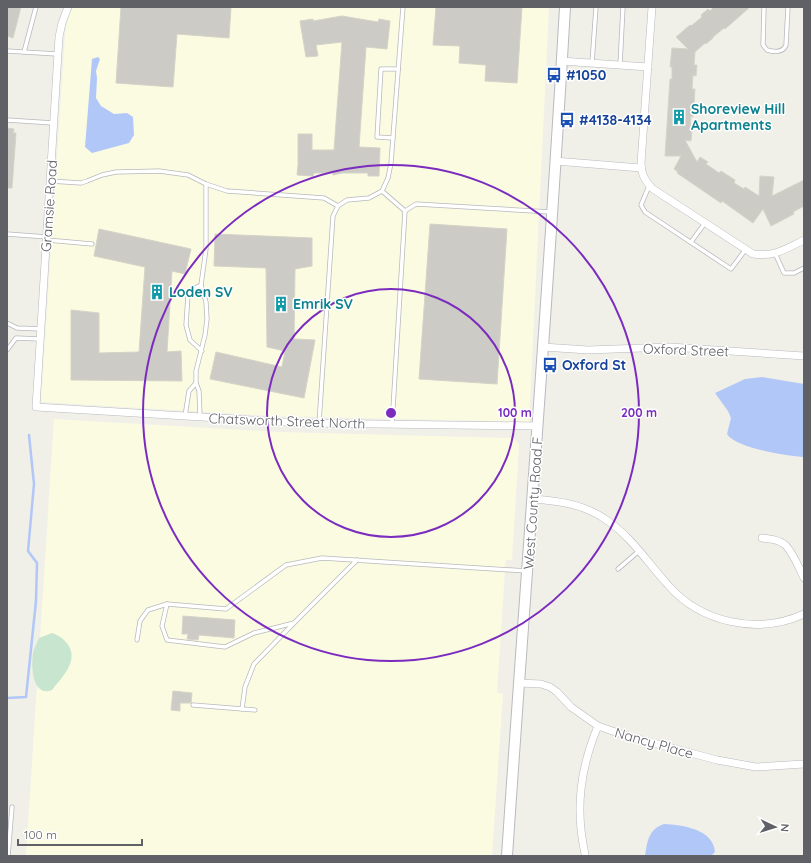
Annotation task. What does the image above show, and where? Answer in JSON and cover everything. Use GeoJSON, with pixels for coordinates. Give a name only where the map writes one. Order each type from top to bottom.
{"type":"FeatureCollection","features":[{"type":"Feature","properties":{"kind":"street","name":"Gramsie Road"},"geometry":{"type":"LineString","coordinates":[[36,407],[59,54],[62,23],[68,7]]}},
{"type":"Feature","properties":{"kind":"street","name":"West County Road F"},"geometry":{"type":"LineString","coordinates":[[507,856],[538,426],[565,7]]}},
{"type":"Feature","properties":{"kind":"street"},"geometry":{"type":"LineString","coordinates":[[652,7],[641,168],[642,174],[649,185],[753,254],[764,255],[775,253],[804,240]]}},
{"type":"Feature","properties":{"kind":"street"},"geometry":{"type":"LineString","coordinates":[[561,61],[648,67]]}},
{"type":"Feature","properties":{"kind":"street"},"geometry":{"type":"LineString","coordinates":[[555,161],[641,168]]}},
{"type":"Feature","properties":{"kind":"street","name":"Oxford Street"},"geometry":{"type":"LineString","coordinates":[[543,347],[588,350],[670,347],[804,356]]}},
{"type":"Feature","properties":{"kind":"street","name":"Chatsworth Street North"},"geometry":{"type":"LineString","coordinates":[[36,407],[319,423],[538,426]]}},
{"type":"Feature","properties":{"kind":"street"},"geometry":{"type":"LineString","coordinates":[[533,499],[564,502],[591,510],[627,536],[668,586],[692,606],[706,614],[739,624],[770,623],[804,614]]}},
{"type":"Feature","properties":{"kind":"street"},"geometry":{"type":"LineString","coordinates":[[762,538],[779,541],[784,544],[788,548],[804,578]]}},
{"type":"Feature","properties":{"kind":"street","name":"Nancy Place"},"geometry":{"type":"LineString","coordinates":[[519,683],[541,684],[550,687],[557,692],[571,707],[598,726],[627,736],[717,760],[756,767],[804,764]]}},
{"type":"Feature","properties":{"kind":"street"},"geometry":{"type":"LineString","coordinates":[[585,854],[582,843],[579,802],[585,763],[590,745],[598,726]]}},
{"type":"Feature","properties":{"kind":"lane"},"geometry":{"type":"LineString","coordinates":[[24,52],[36,7]]}},
{"type":"Feature","properties":{"kind":"lane"},"geometry":{"type":"LineString","coordinates":[[319,423],[333,216],[338,206],[347,200],[369,198],[382,191],[388,178],[394,138],[403,7]]}},
{"type":"Feature","properties":{"kind":"lane"},"geometry":{"type":"LineString","coordinates":[[592,63],[596,7]]}},
{"type":"Feature","properties":{"kind":"lane"},"geometry":{"type":"LineString","coordinates":[[620,65],[623,7]]}},
{"type":"Feature","properties":{"kind":"lane"},"geometry":{"type":"LineString","coordinates":[[764,7],[763,45],[767,50],[780,51],[784,50],[786,45],[788,7]]}},
{"type":"Feature","properties":{"kind":"lane"},"geometry":{"type":"LineString","coordinates":[[7,51],[59,54]]}},
{"type":"Feature","properties":{"kind":"lane"},"geometry":{"type":"LineString","coordinates":[[394,138],[377,137],[381,69],[398,69]]}},
{"type":"Feature","properties":{"kind":"lane"},"geometry":{"type":"LineString","coordinates":[[7,120],[54,123]]}},
{"type":"Feature","properties":{"kind":"lane"},"geometry":{"type":"LineString","coordinates":[[50,181],[81,183],[87,182],[102,175],[116,172],[159,171],[188,175],[206,184],[227,191],[324,198],[338,206]]}},
{"type":"Feature","properties":{"kind":"lane"},"geometry":{"type":"LineString","coordinates":[[200,417],[196,384],[198,363],[202,351],[207,319],[206,302],[201,285],[206,249],[206,184]]}},
{"type":"Feature","properties":{"kind":"lane"},"geometry":{"type":"LineString","coordinates":[[649,185],[641,205],[645,212],[731,269],[746,249]]}},
{"type":"Feature","properties":{"kind":"lane"},"geometry":{"type":"LineString","coordinates":[[382,191],[405,211]]}},
{"type":"Feature","properties":{"kind":"lane"},"geometry":{"type":"LineString","coordinates":[[405,211],[416,204],[552,212]]}},
{"type":"Feature","properties":{"kind":"lane"},"geometry":{"type":"LineString","coordinates":[[392,425],[405,211]]}},
{"type":"Feature","properties":{"kind":"lane"},"geometry":{"type":"LineString","coordinates":[[691,242],[705,222]]}},
{"type":"Feature","properties":{"kind":"lane"},"geometry":{"type":"LineString","coordinates":[[7,234],[92,244]]}},
{"type":"Feature","properties":{"kind":"lane"},"geometry":{"type":"LineString","coordinates":[[775,253],[784,273],[794,273],[804,268]]}},
{"type":"Feature","properties":{"kind":"lane"},"geometry":{"type":"LineString","coordinates":[[201,285],[191,290],[188,295],[186,325],[190,340],[202,351]]}},
{"type":"Feature","properties":{"kind":"lane"},"geometry":{"type":"LineString","coordinates":[[7,323],[17,328],[41,329]]}},
{"type":"Feature","properties":{"kind":"lane"},"geometry":{"type":"LineString","coordinates":[[7,350],[16,338],[17,328]]}},
{"type":"Feature","properties":{"kind":"lane"},"geometry":{"type":"LineString","coordinates":[[16,338],[40,339]]}},
{"type":"Feature","properties":{"kind":"lane"},"geometry":{"type":"LineString","coordinates":[[185,416],[189,391],[196,384]]}},
{"type":"Feature","properties":{"kind":"lane"},"geometry":{"type":"LineString","coordinates":[[618,569],[639,550]]}},
{"type":"Feature","properties":{"kind":"lane"},"geometry":{"type":"LineString","coordinates":[[137,640],[140,621],[148,610],[167,604],[226,609],[286,565],[322,558],[528,571]]}},
{"type":"Feature","properties":{"kind":"lane"},"geometry":{"type":"LineString","coordinates":[[242,709],[245,687],[254,664],[357,560]]}},
{"type":"Feature","properties":{"kind":"lane"},"geometry":{"type":"LineString","coordinates":[[167,604],[162,626],[167,640],[225,646],[254,633],[294,623]]}},
{"type":"Feature","properties":{"kind":"lane"},"geometry":{"type":"LineString","coordinates":[[193,705],[255,710]]}},
{"type":"Feature","properties":{"kind":"lane"},"geometry":{"type":"LineString","coordinates":[[8,856],[12,807]]}},
{"type":"Feature","properties":{"kind":"shaded area"},"geometry":{"type":"Polygon","coordinates":[[[73,7],[549,7],[529,422],[271,416],[41,402],[65,34],[68,17],[73,7]]]}},
{"type":"Feature","properties":{"kind":"shaded area"},"geometry":{"type":"Polygon","coordinates":[[[54,419],[278,432],[514,438],[519,445],[512,560],[506,560],[505,570],[497,693],[503,694],[492,856],[26,856],[54,419]]]}},
{"type":"Feature","properties":{"kind":"shaded area"},"geometry":{"type":"Polygon","coordinates":[[[52,633],[65,641],[72,654],[67,671],[52,690],[45,691],[40,689],[34,679],[32,665],[33,653],[39,638],[52,633]]]}},
{"type":"Feature","properties":{"kind":"water"},"geometry":{"type":"Polygon","coordinates":[[[98,57],[100,59],[96,71],[96,98],[101,106],[114,114],[127,113],[133,117],[134,135],[129,143],[92,153],[85,147],[92,59],[98,57]]]}},
{"type":"Feature","properties":{"kind":"water"},"geometry":{"type":"Polygon","coordinates":[[[762,377],[804,384],[804,457],[775,453],[751,447],[732,439],[727,434],[731,418],[728,411],[715,393],[745,379],[762,377]]]}},
{"type":"Feature","properties":{"kind":"water"},"geometry":{"type":"Polygon","coordinates":[[[664,824],[688,827],[703,833],[713,844],[715,852],[709,856],[645,856],[648,841],[652,832],[664,824]]]}},
{"type":"Feature","properties":{"kind":"building"},"geometry":{"type":"Polygon","coordinates":[[[7,7],[21,7],[13,38],[7,36],[7,7]]]}},
{"type":"Feature","properties":{"kind":"building"},"geometry":{"type":"Polygon","coordinates":[[[121,7],[231,7],[229,38],[177,34],[173,87],[116,83],[121,7]]]}},
{"type":"Feature","properties":{"kind":"building"},"geometry":{"type":"Polygon","coordinates":[[[436,7],[522,7],[517,83],[485,81],[486,65],[459,63],[460,46],[433,45],[436,7]]]}},
{"type":"Feature","properties":{"kind":"building","name":"Shoreview Hill Apartments"},"geometry":{"type":"Polygon","coordinates":[[[714,7],[750,7],[695,52],[694,65],[697,65],[696,76],[693,75],[692,89],[695,89],[693,117],[691,116],[691,141],[685,140],[697,162],[700,157],[708,162],[706,164],[719,173],[721,171],[735,180],[734,183],[744,189],[745,187],[759,196],[760,176],[774,177],[772,196],[804,180],[804,206],[793,212],[794,214],[771,226],[763,209],[753,223],[722,201],[721,203],[677,173],[678,172],[674,169],[681,156],[665,156],[670,79],[672,79],[672,67],[670,67],[672,48],[688,49],[676,37],[702,17],[701,15],[708,9],[710,11],[714,7]]]}},
{"type":"Feature","properties":{"kind":"building"},"geometry":{"type":"Polygon","coordinates":[[[342,16],[378,22],[379,19],[390,21],[387,49],[366,47],[359,147],[380,148],[379,176],[368,176],[368,173],[342,173],[333,175],[333,173],[314,173],[313,176],[297,175],[298,134],[312,134],[312,150],[334,150],[342,42],[316,45],[318,56],[306,57],[300,21],[313,19],[313,21],[342,16]]]}},
{"type":"Feature","properties":{"kind":"building"},"geometry":{"type":"Polygon","coordinates":[[[7,128],[14,129],[13,133],[16,133],[12,188],[7,188],[7,128]]]}},
{"type":"Feature","properties":{"kind":"building"},"geometry":{"type":"Polygon","coordinates":[[[430,224],[507,229],[497,384],[419,379],[430,224]]]}},
{"type":"Feature","properties":{"kind":"building","name":"Loden SV"},"geometry":{"type":"Polygon","coordinates":[[[99,229],[191,249],[185,274],[172,271],[167,352],[181,351],[182,381],[71,380],[71,310],[99,313],[99,353],[139,352],[145,267],[94,256],[99,229]]]}},
{"type":"Feature","properties":{"kind":"building","name":"Emrik SV"},"geometry":{"type":"Polygon","coordinates":[[[215,234],[312,238],[312,266],[295,269],[294,339],[315,340],[304,398],[210,379],[216,352],[282,367],[285,351],[267,347],[266,268],[214,266],[215,234]]]}},
{"type":"Feature","properties":{"kind":"building"},"geometry":{"type":"Polygon","coordinates":[[[183,616],[235,620],[234,638],[199,635],[198,640],[187,639],[188,634],[182,634],[183,616]]]}},
{"type":"Feature","properties":{"kind":"building"},"geometry":{"type":"Polygon","coordinates":[[[173,691],[192,693],[191,703],[180,703],[180,711],[171,710],[173,691]]]}},
{"type":"Feature","properties":{"kind":"waterway"},"geometry":{"type":"LineString","coordinates":[[7,698],[26,697],[36,601],[37,563],[28,551],[34,484],[29,435]]}},
{"type":"Feature","properties":{"kind":"place","name":"#1050"},"geometry":{"type":"Point","coordinates":[554,75]}},
{"type":"Feature","properties":{"kind":"place","name":"Shoreview Hill Apartments"},"geometry":{"type":"Point","coordinates":[679,117]}},
{"type":"Feature","properties":{"kind":"place","name":"#4138-4134"},"geometry":{"type":"Point","coordinates":[567,120]}},
{"type":"Feature","properties":{"kind":"place","name":"Loden SV"},"geometry":{"type":"Point","coordinates":[157,292]}},
{"type":"Feature","properties":{"kind":"place","name":"Emrik SV"},"geometry":{"type":"Point","coordinates":[281,304]}},
{"type":"Feature","properties":{"kind":"place","name":"Oxford St"},"geometry":{"type":"Point","coordinates":[550,365]}}]}
